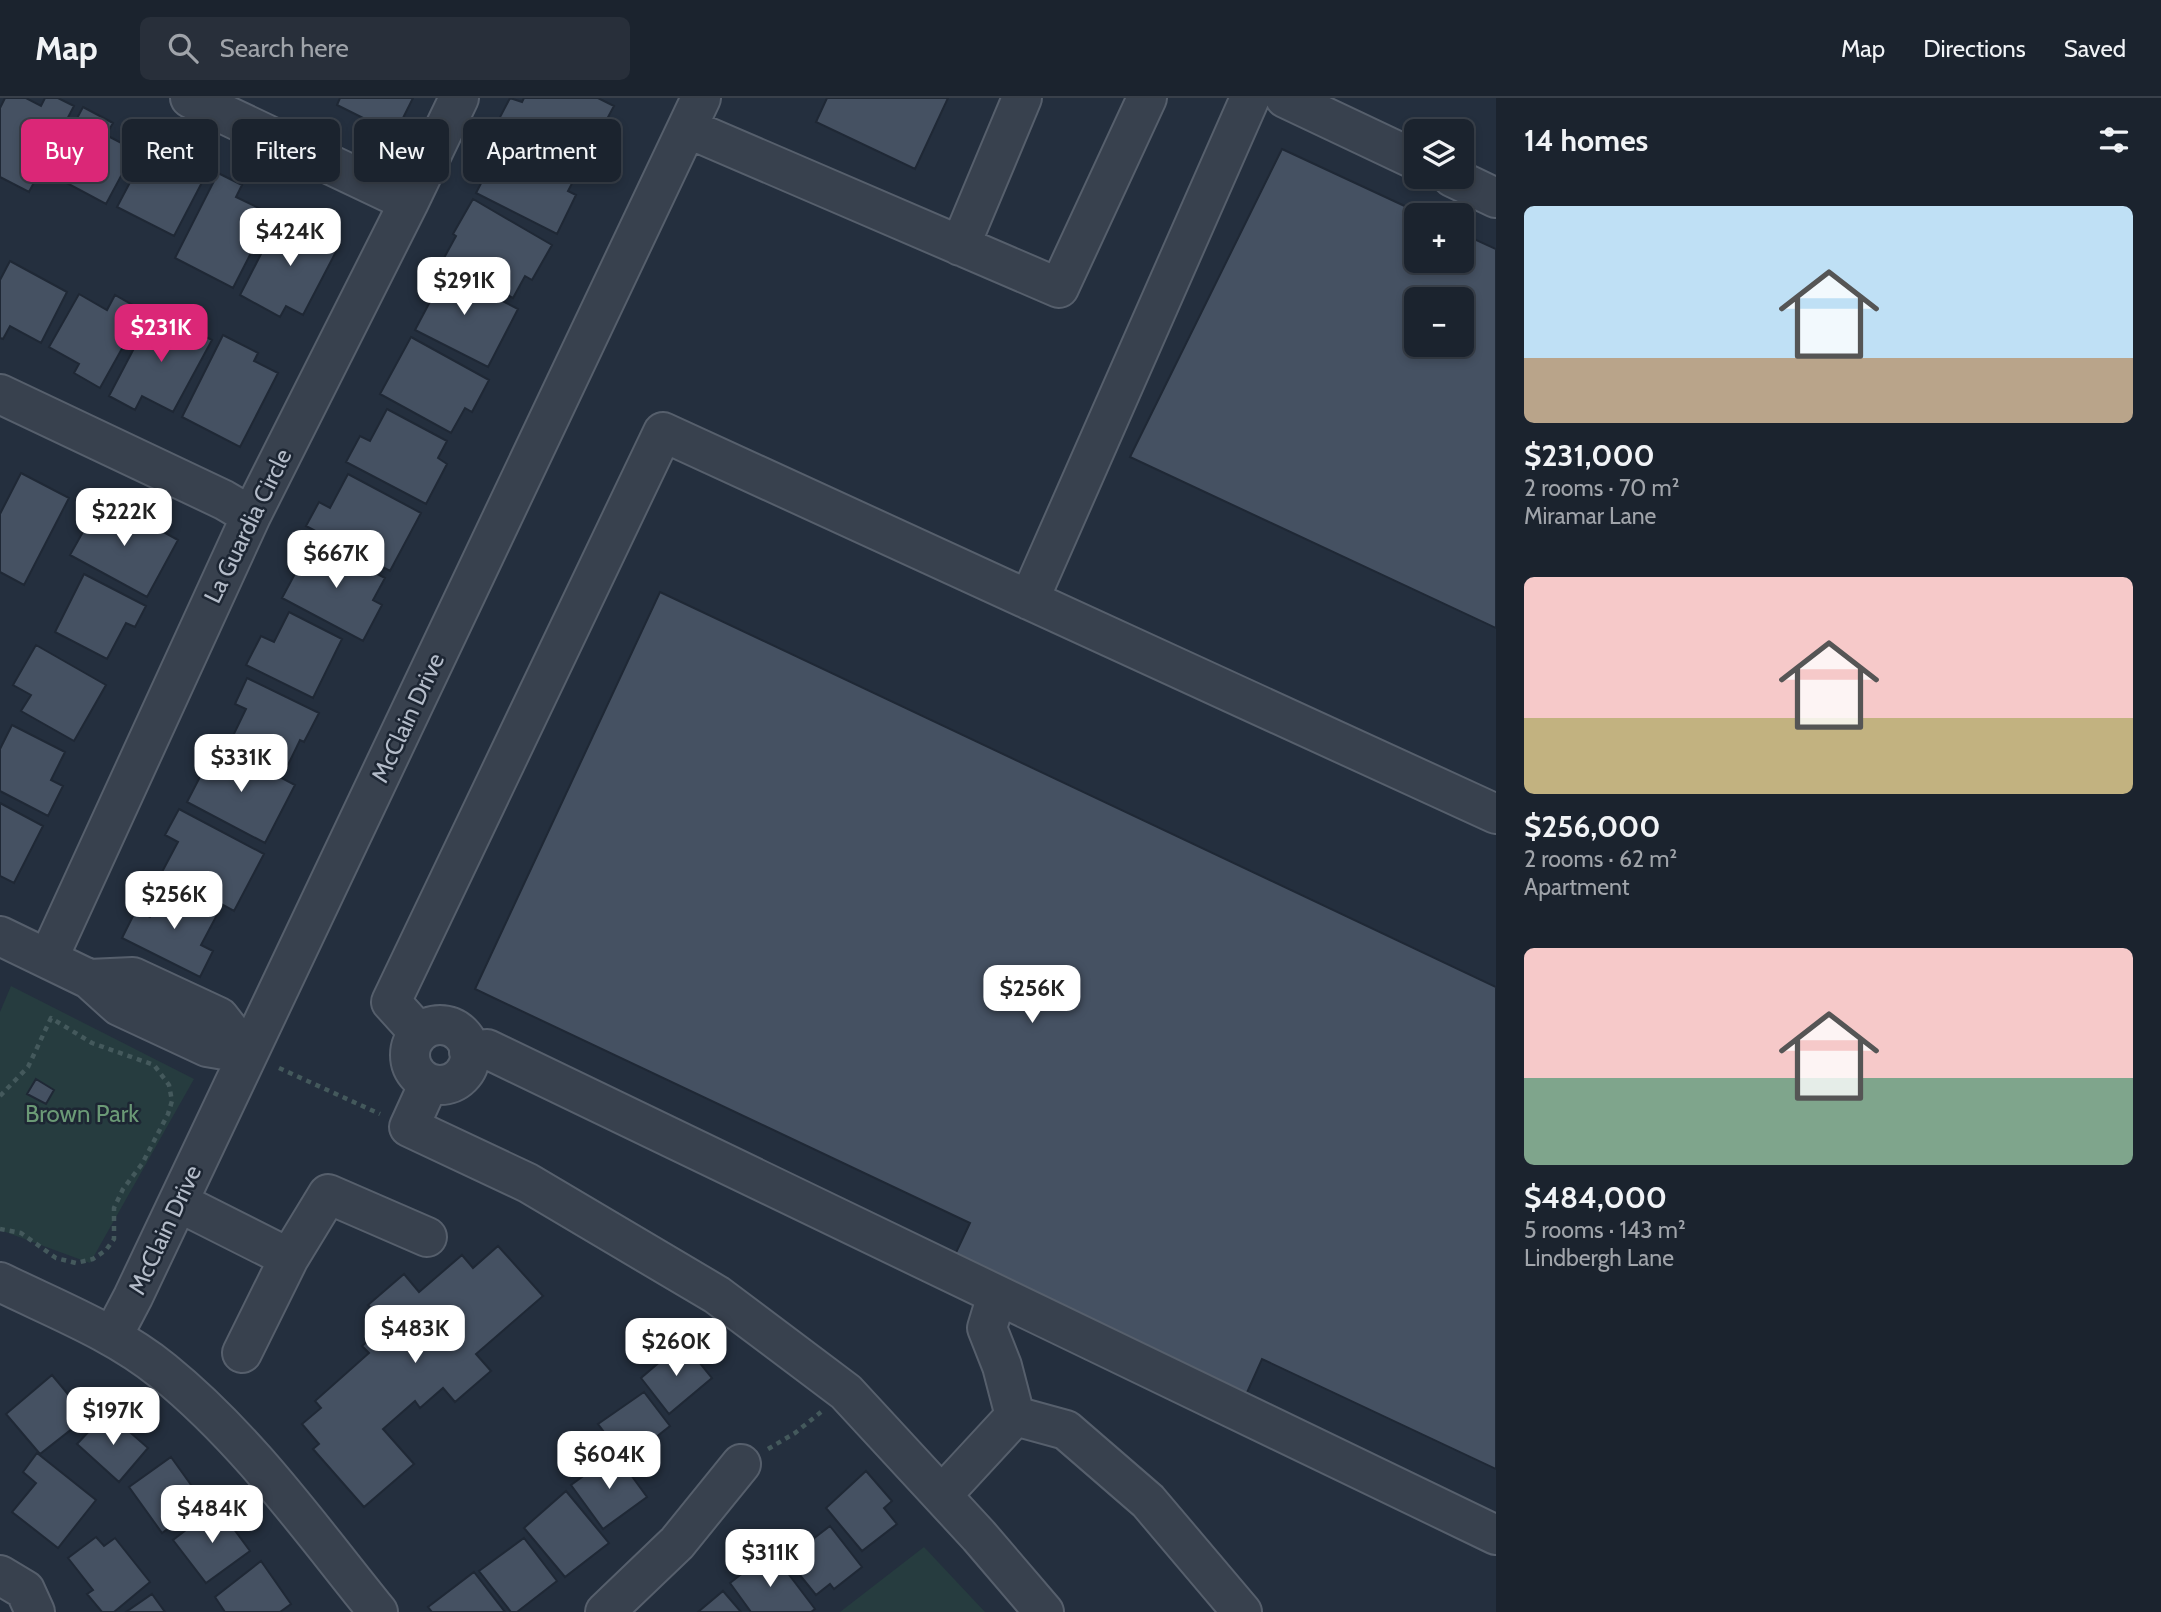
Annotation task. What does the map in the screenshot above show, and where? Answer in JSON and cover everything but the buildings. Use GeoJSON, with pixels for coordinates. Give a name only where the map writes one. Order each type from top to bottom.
{"type":"FeatureCollection","features":[{"type":"Feature","properties":{"kind":"street"},"geometry":{"type":"LineString","coordinates":[[190,98],[409,202]]}},
{"type":"Feature","properties":{"kind":"street","name":"La Guardia Circle"},"geometry":{"type":"LineString","coordinates":[[48,959],[251,516],[459,98]]}},
{"type":"Feature","properties":{"kind":"street"},"geometry":{"type":"LineString","coordinates":[[960,246],[1022,98]]}},
{"type":"Feature","properties":{"kind":"street"},"geometry":{"type":"LineString","coordinates":[[694,113],[960,246],[1059,288],[1147,98]]}},
{"type":"Feature","properties":{"kind":"street"},"geometry":{"type":"LineString","coordinates":[[1029,600],[1250,98]]}},
{"type":"Feature","properties":{"kind":"street"},"geometry":{"type":"LineString","coordinates":[[1284,98],[1404,154]]}},
{"type":"Feature","properties":{"kind":"street","name":"McClain Drive"},"geometry":{"type":"LineString","coordinates":[[112,1337],[694,113]]}},
{"type":"Feature","properties":{"kind":"street"},"geometry":{"type":"LineString","coordinates":[[1474,188],[1496,198]]}},
{"type":"Feature","properties":{"kind":"street"},"geometry":{"type":"LineString","coordinates":[[0,394],[224,500],[251,516]]}},
{"type":"Feature","properties":{"kind":"street"},"geometry":{"type":"LineString","coordinates":[[419,1033],[391,1002],[663,432],[1496,814]]}},
{"type":"Feature","properties":{"kind":"street"},"geometry":{"type":"LineString","coordinates":[[0,936],[89,979],[119,1006],[207,1047],[248,1054]]}},
{"type":"Feature","properties":{"kind":"street"},"geometry":{"type":"LineString","coordinates":[[436,1025],[454,1029],[462,1035],[469,1052],[469,1062],[458,1079],[439,1085],[429,1083],[414,1070],[410,1051],[419,1033],[436,1025]]}},
{"type":"Feature","properties":{"kind":"street"},"geometry":{"type":"LineString","coordinates":[[469,1052],[487,1049],[1496,1535]]}},
{"type":"Feature","properties":{"kind":"street"},"geometry":{"type":"LineString","coordinates":[[429,1083],[409,1127],[528,1183],[705,1288],[846,1392],[942,1495],[1044,1612]]}},
{"type":"Feature","properties":{"kind":"street"},"geometry":{"type":"LineString","coordinates":[[242,1353],[289,1258],[328,1195],[427,1237]]}},
{"type":"Feature","properties":{"kind":"street"},"geometry":{"type":"LineString","coordinates":[[178,1202],[289,1258]]}},
{"type":"Feature","properties":{"kind":"street"},"geometry":{"type":"LineString","coordinates":[[0,1282],[112,1337],[162,1370],[221,1424],[266,1473],[378,1612]]}},
{"type":"Feature","properties":{"kind":"street"},"geometry":{"type":"LineString","coordinates":[[997,1295],[987,1328],[1002,1366],[1015,1416]]}},
{"type":"Feature","properties":{"kind":"street"},"geometry":{"type":"LineString","coordinates":[[942,1495],[1015,1416]]}},
{"type":"Feature","properties":{"kind":"street"},"geometry":{"type":"LineString","coordinates":[[1015,1416],[1066,1430],[1138,1492],[1242,1612]]}},
{"type":"Feature","properties":{"kind":"street"},"geometry":{"type":"LineString","coordinates":[[605,1612],[677,1543],[741,1464]]}},
{"type":"Feature","properties":{"kind":"street"},"geometry":{"type":"LineString","coordinates":[[0,1575],[25,1590],[35,1612]]}},
{"type":"Feature","properties":{"kind":"path"},"geometry":{"type":"LineString","coordinates":[[0,1096],[28,1067],[51,1018],[92,1043],[154,1065],[169,1085],[172,1101],[142,1164],[123,1189],[114,1208],[114,1238],[106,1250],[93,1259],[76,1263],[56,1258],[21,1233],[0,1229]]}},
{"type":"Feature","properties":{"kind":"path"},"geometry":{"type":"LineString","coordinates":[[248,1054],[409,1127]]}},
{"type":"Feature","properties":{"kind":"path"},"geometry":{"type":"LineString","coordinates":[[741,1464],[794,1433],[846,1392]]}},
{"type":"Feature","properties":{"kind":"green space","name":"Brown Park"},"geometry":{"type":"Polygon","coordinates":[[[11,986],[194,1079],[90,1263],[0,1230],[0,1012],[11,986]]]}},
{"type":"Feature","properties":{"kind":"green space"},"geometry":{"type":"Polygon","coordinates":[[[924,1547],[985,1612],[840,1612],[924,1547]]]}}]}
